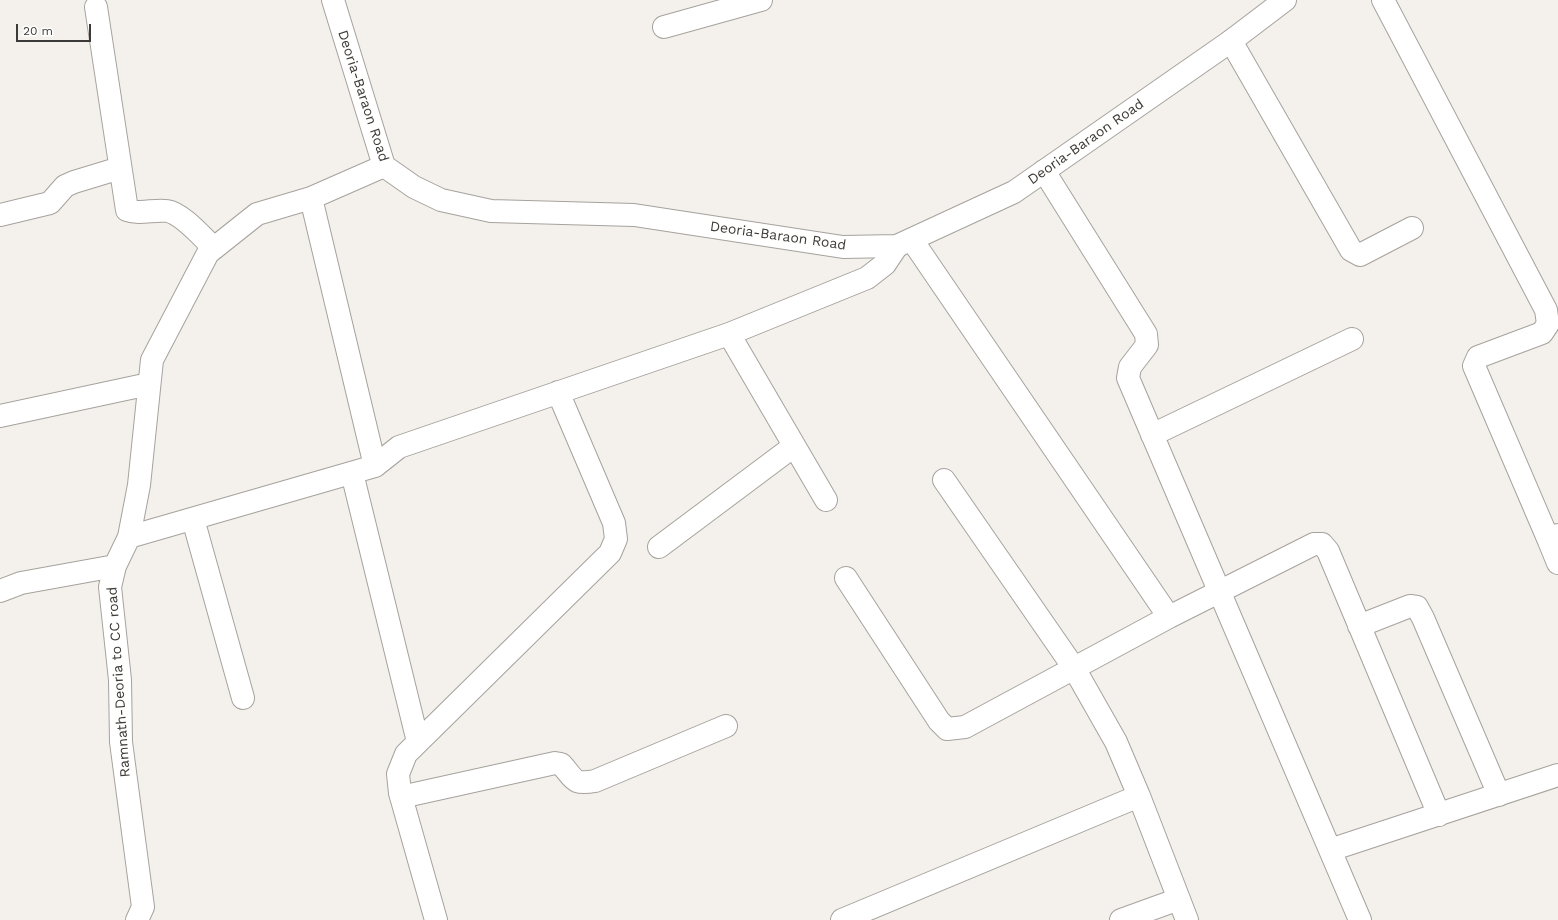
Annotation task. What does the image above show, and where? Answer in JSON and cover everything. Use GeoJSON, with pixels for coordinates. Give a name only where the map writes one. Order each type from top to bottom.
{"type":"FeatureCollection","features":[{"type":"Feature","properties":{"kind":"street","name":"Deoria-Baraon Road"},"geometry":{"type":"LineString","coordinates":[[333,0],[384,166],[414,186],[441,200],[490,211],[634,215],[843,247],[904,243],[1014,192],[1231,41],[1285,0]]}},
{"type":"Feature","properties":{"kind":"street"},"geometry":{"type":"LineString","coordinates":[[664,27],[761,0]]}},
{"type":"Feature","properties":{"kind":"street"},"geometry":{"type":"LineString","coordinates":[[1382,0],[1546,310],[1548,324],[1542,333],[1478,357],[1474,366],[1554,538],[1558,563]]}},
{"type":"Feature","properties":{"kind":"street"},"geometry":{"type":"LineString","coordinates":[[96,7],[127,210],[133,212],[168,211],[179,215],[214,248]]}},
{"type":"Feature","properties":{"kind":"street"},"geometry":{"type":"LineString","coordinates":[[1231,41],[1351,250],[1360,255],[1412,228]]}},
{"type":"Feature","properties":{"kind":"street","name":"Ramnath-Deoria to CC road"},"geometry":{"type":"LineString","coordinates":[[138,920],[143,907],[120,742],[120,680],[110,587],[114,566],[129,537],[139,485],[152,360],[208,253],[256,214],[311,198],[384,166]]}},
{"type":"Feature","properties":{"kind":"street"},"geometry":{"type":"LineString","coordinates":[[0,215],[50,203],[65,186],[120,168]]}},
{"type":"Feature","properties":{"kind":"street"},"geometry":{"type":"LineString","coordinates":[[1044,171],[1146,334],[1147,345],[1130,367],[1128,378],[1360,920]]}},
{"type":"Feature","properties":{"kind":"street"},"geometry":{"type":"LineString","coordinates":[[311,198],[375,466]]}},
{"type":"Feature","properties":{"kind":"street"},"geometry":{"type":"LineString","coordinates":[[129,537],[375,466],[398,447],[729,334],[867,278],[885,264],[904,243],[1169,617]]}},
{"type":"Feature","properties":{"kind":"street"},"geometry":{"type":"LineString","coordinates":[[729,334],[826,500]]}},
{"type":"Feature","properties":{"kind":"street"},"geometry":{"type":"LineString","coordinates":[[1152,435],[1352,339]]}},
{"type":"Feature","properties":{"kind":"street"},"geometry":{"type":"LineString","coordinates":[[0,416],[149,384]]}},
{"type":"Feature","properties":{"kind":"street"},"geometry":{"type":"LineString","coordinates":[[436,920],[401,797],[398,774],[406,754],[610,553],[616,539],[614,523],[558,392]]}},
{"type":"Feature","properties":{"kind":"street"},"geometry":{"type":"LineString","coordinates":[[659,547],[794,446]]}},
{"type":"Feature","properties":{"kind":"street"},"geometry":{"type":"LineString","coordinates":[[352,473],[418,742]]}},
{"type":"Feature","properties":{"kind":"street"},"geometry":{"type":"LineString","coordinates":[[944,480],[1074,668],[1116,742],[1140,796],[1187,920]]}},
{"type":"Feature","properties":{"kind":"street"},"geometry":{"type":"LineString","coordinates":[[193,519],[243,698]]}},
{"type":"Feature","properties":{"kind":"street"},"geometry":{"type":"LineString","coordinates":[[846,578],[934,714],[947,729],[965,727],[1219,591],[1314,544],[1322,544],[1328,551],[1439,815]]}},
{"type":"Feature","properties":{"kind":"street"},"geometry":{"type":"LineString","coordinates":[[0,591],[20,583],[114,566]]}},
{"type":"Feature","properties":{"kind":"street"},"geometry":{"type":"LineString","coordinates":[[1359,626],[1410,606],[1417,607],[1499,795]]}},
{"type":"Feature","properties":{"kind":"street"},"geometry":{"type":"LineString","coordinates":[[401,797],[555,763],[561,764],[573,779],[582,784],[595,781],[726,726]]}},
{"type":"Feature","properties":{"kind":"street"},"geometry":{"type":"LineString","coordinates":[[1330,850],[1558,775]]}},
{"type":"Feature","properties":{"kind":"street"},"geometry":{"type":"LineString","coordinates":[[842,920],[1140,796]]}},
{"type":"Feature","properties":{"kind":"street"},"geometry":{"type":"LineString","coordinates":[[1121,920],[1179,899]]}}]}
